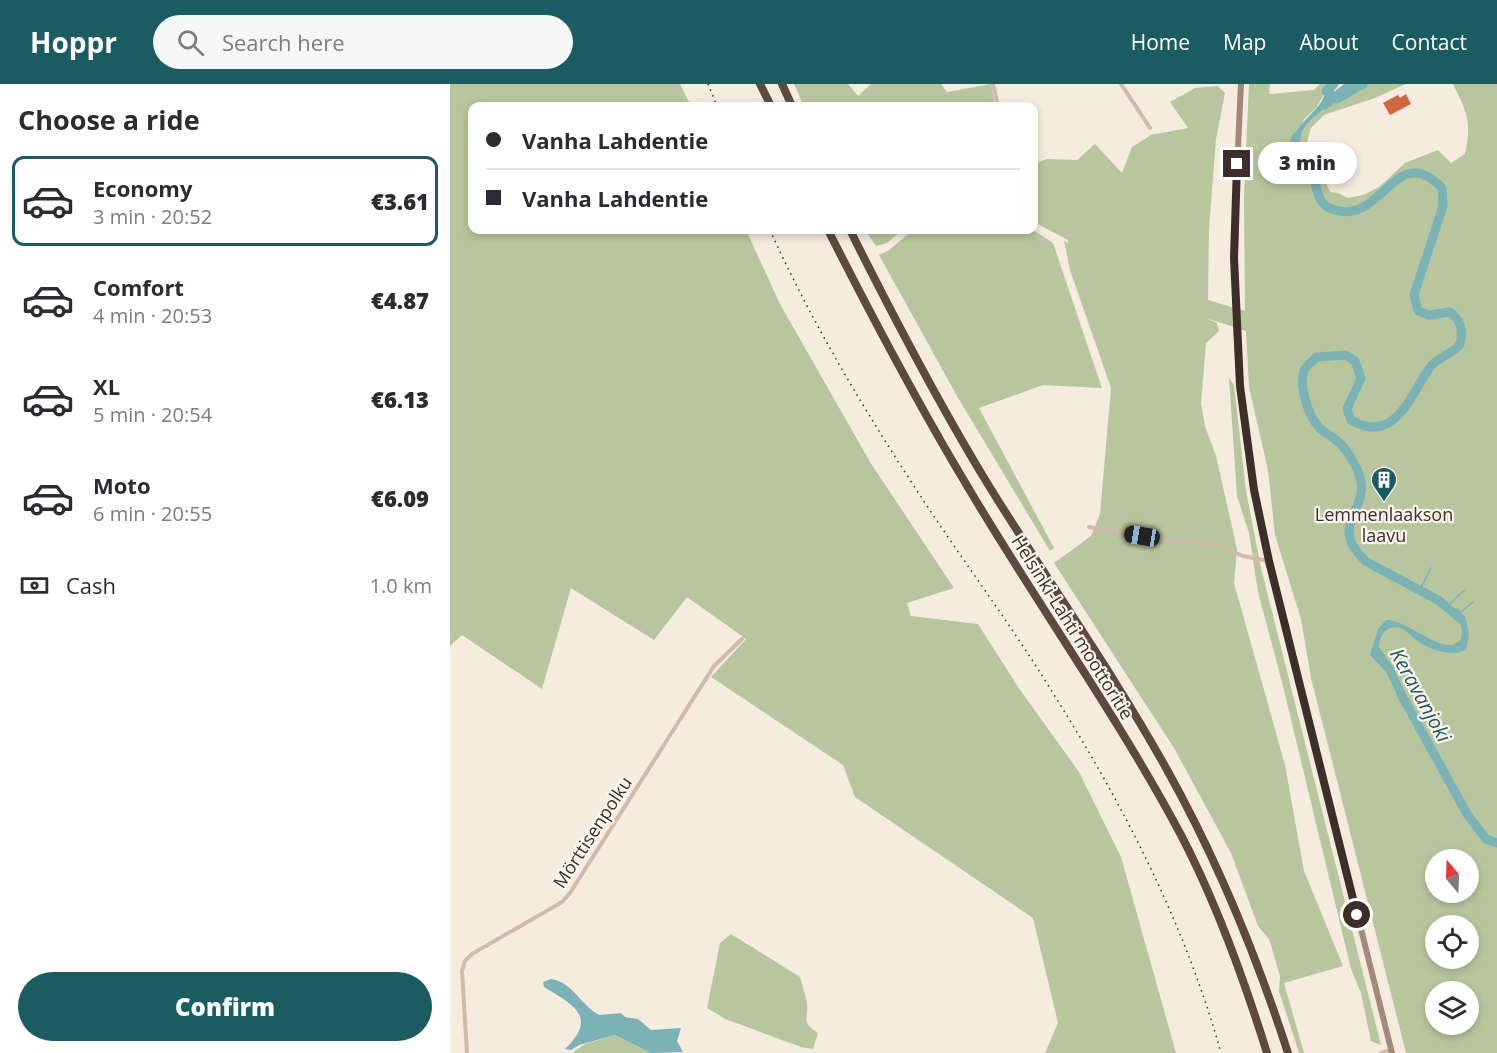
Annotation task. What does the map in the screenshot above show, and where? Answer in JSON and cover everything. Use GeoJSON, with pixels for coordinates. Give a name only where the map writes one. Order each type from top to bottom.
{"type":"FeatureCollection","features":[{"type":"Feature","properties":{"kind":"highway"},"geometry":{"type":"LineString","coordinates":[[760,84],[769,102]]}},
{"type":"Feature","properties":{"kind":"highway"},"geometry":{"type":"LineString","coordinates":[[782,84],[790,102]]}},
{"type":"Feature","properties":{"kind":"highway","name":"Helsinki-Lahti moottoritie"},"geometry":{"type":"LineString","coordinates":[[830,234],[907,381],[971,494],[1116,722],[1182,837],[1233,952],[1267,1053]]}},
{"type":"Feature","properties":{"kind":"highway","name":"Helsinki-Lahti moottoritie"},"geometry":{"type":"LineString","coordinates":[[852,234],[930,382],[987,483],[1167,769],[1227,890],[1257,964],[1288,1053]]}},
{"type":"Feature","properties":{"kind":"main road"},"geometry":{"type":"LineString","coordinates":[[1241,84],[1234,258],[1240,386],[1254,490],[1269,561],[1392,1052]]}},
{"type":"Feature","properties":{"kind":"street"},"geometry":{"type":"LineString","coordinates":[[993,84],[997,102]]}},
{"type":"Feature","properties":{"kind":"street"},"geometry":{"type":"LineString","coordinates":[[1121,84],[1150,129]]}},
{"type":"Feature","properties":{"kind":"street"},"geometry":{"type":"LineString","coordinates":[[1492,84],[1497,88]]}},
{"type":"Feature","properties":{"kind":"street"},"geometry":{"type":"LineString","coordinates":[[1089,527],[1171,541],[1213,544],[1243,556],[1269,561]]}},
{"type":"Feature","properties":{"kind":"street","name":"Mörttisenpolku"},"geometry":{"type":"LineString","coordinates":[[467,1053],[462,971],[465,961],[472,954],[562,902],[570,893],[714,666],[742,639]]}},
{"type":"Feature","properties":{"kind":"street"},"geometry":{"type":"LineString","coordinates":[[1381,1053],[1392,1052]]}},
{"type":"Feature","properties":{"kind":"green space"},"geometry":{"type":"Polygon","coordinates":[[[450,84],[680,84],[689,102],[468,102],[468,234],[748,234],[780,304],[870,462],[954,588],[907,603],[911,616],[978,624],[1018,687],[1079,772],[1121,857],[1176,1053],[1045,1053],[1058,1023],[1033,918],[855,797],[843,765],[711,677],[746,639],[687,597],[654,640],[571,588],[542,689],[462,635],[450,646],[450,84]]]}},
{"type":"Feature","properties":{"kind":"green space"},"geometry":{"type":"Polygon","coordinates":[[[794,84],[848,84],[858,96],[871,84],[941,84],[947,92],[991,84],[994,102],[802,102],[794,84]]]}},
{"type":"Feature","properties":{"kind":"green space"},"geometry":{"type":"Polygon","coordinates":[[[1249,84],[1270,84],[1269,94],[1314,90],[1320,84],[1334,84],[1326,91],[1316,108],[1304,119],[1298,140],[1317,115],[1334,100],[1353,88],[1362,84],[1406,84],[1375,98],[1324,115],[1311,128],[1307,142],[1315,148],[1322,160],[1327,185],[1331,192],[1348,198],[1363,195],[1379,187],[1405,163],[1438,150],[1451,163],[1465,154],[1468,134],[1467,118],[1453,84],[1497,84],[1497,1053],[1406,1053],[1311,678],[1301,619],[1275,535],[1268,470],[1249,387],[1246,331],[1206,318],[1217,323],[1219,331],[1206,343],[1201,403],[1205,426],[1216,456],[1237,549],[1234,583],[1285,765],[1304,871],[1343,966],[1284,983],[1304,1053],[1299,1053],[1279,991],[1280,976],[1269,939],[1258,926],[1231,853],[1174,748],[1054,563],[1091,536],[1100,514],[1111,388],[1070,270],[1064,241],[1068,243],[1068,240],[1038,224],[1038,162],[1047,159],[1077,160],[1095,144],[1122,173],[1132,147],[1151,135],[1188,128],[1170,102],[1195,88],[1218,86],[1225,93],[1216,139],[1209,229],[1208,300],[1245,311],[1244,197],[1249,84]]]}},
{"type":"Feature","properties":{"kind":"green space"},"geometry":{"type":"Polygon","coordinates":[[[1038,233],[1053,243],[1102,388],[1043,385],[979,408],[1054,548],[1050,551],[957,396],[879,255],[888,251],[908,234],[1038,233]]]}},
{"type":"Feature","properties":{"kind":"green space"},"geometry":{"type":"Polygon","coordinates":[[[868,234],[897,234],[887,243],[876,246],[868,234]]]}},
{"type":"Feature","properties":{"kind":"green space"},"geometry":{"type":"Polygon","coordinates":[[[1229,378],[1234,385],[1246,491],[1261,568],[1381,1045],[1371,1041],[1361,993],[1351,969],[1258,592],[1249,533],[1237,496],[1229,378]]]}},
{"type":"Feature","properties":{"kind":"green space"},"geometry":{"type":"Polygon","coordinates":[[[731,934],[800,977],[807,1002],[806,1020],[809,1026],[818,1033],[813,1049],[801,1047],[725,1019],[707,1008],[720,943],[731,934]]]}},
{"type":"Feature","properties":{"kind":"green space"},"geometry":{"type":"Polygon","coordinates":[[[615,1035],[651,1053],[572,1053],[585,1044],[615,1035]]]}},
{"type":"Feature","properties":{"kind":"water"},"geometry":{"type":"Polygon","coordinates":[[[1326,91],[1337,99],[1306,126],[1300,140],[1300,148],[1295,150],[1292,142],[1295,134],[1319,104],[1326,91]]]}},
{"type":"Feature","properties":{"kind":"water"},"geometry":{"type":"Polygon","coordinates":[[[1457,608],[1468,628],[1466,650],[1446,653],[1433,649],[1395,627],[1388,629],[1380,638],[1379,647],[1393,667],[1410,703],[1403,707],[1386,672],[1370,655],[1378,629],[1386,620],[1395,621],[1437,642],[1446,645],[1454,644],[1461,639],[1462,635],[1460,622],[1453,614],[1457,608]]]}},
{"type":"Feature","properties":{"kind":"water"},"geometry":{"type":"Polygon","coordinates":[[[551,979],[565,984],[599,1015],[621,1013],[625,1017],[638,1019],[651,1030],[681,1028],[677,1041],[683,1052],[651,1053],[615,1035],[579,1045],[571,1050],[565,1049],[575,1038],[581,1020],[573,1006],[544,987],[543,982],[551,979]]]}},
{"type":"Feature","properties":{"kind":"building"},"geometry":{"type":"Polygon","coordinates":[[[1406,94],[1411,104],[1390,115],[1383,103],[1398,95],[1400,98],[1406,94]]]}},
{"type":"Feature","properties":{"kind":"waterway","name":"Keravanjoki"},"geometry":{"type":"LineString","coordinates":[[1334,84],[1326,91],[1337,99],[1363,84]]}},
{"type":"Feature","properties":{"kind":"waterway","name":"Keravanjoki"},"geometry":{"type":"LineString","coordinates":[[1325,105],[1351,84]]}},
{"type":"Feature","properties":{"kind":"waterway","name":"Keravanjoki"},"geometry":{"type":"LineString","coordinates":[[1296,137],[1298,151],[1312,167],[1320,199],[1326,206],[1335,210],[1354,211],[1367,205],[1401,177],[1413,173],[1426,176],[1442,188],[1443,206],[1414,295],[1418,311],[1429,315],[1450,312],[1454,315],[1461,326],[1460,344],[1431,366],[1400,413],[1391,422],[1380,426],[1366,426],[1351,420],[1347,409],[1361,378],[1355,361],[1346,355],[1317,357],[1305,369],[1303,385],[1311,416],[1321,429],[1346,449],[1361,479],[1360,499],[1349,532],[1354,547],[1365,561],[1438,600],[1461,619]]}},
{"type":"Feature","properties":{"kind":"waterway"},"geometry":{"type":"LineString","coordinates":[[1419,591],[1431,568]]}},
{"type":"Feature","properties":{"kind":"waterway"},"geometry":{"type":"LineString","coordinates":[[1447,606],[1465,590]]}},
{"type":"Feature","properties":{"kind":"waterway"},"geometry":{"type":"LineString","coordinates":[[1461,612],[1473,602]]}},
{"type":"Feature","properties":{"kind":"waterway","name":"Keravanjoki"},"geometry":{"type":"LineString","coordinates":[[1401,694],[1467,814],[1486,839],[1497,843]]}},
{"type":"Feature","properties":{"kind":"railway"},"geometry":{"type":"LineString","coordinates":[[708,84],[715,102]]}},
{"type":"Feature","properties":{"kind":"railway"},"geometry":{"type":"LineString","coordinates":[[772,234],[807,305],[869,415],[937,521],[1042,675],[1106,782],[1172,914],[1207,1006],[1221,1053]]}},
{"type":"Feature","properties":{"kind":"place","name":"Lemmenlaakson laavu"},"geometry":{"type":"Point","coordinates":[1384,503]}},
{"type":"Feature","properties":{"kind":"route"},"geometry":{"type":"LineString","coordinates":[[1237,164],[1234,258],[1240,386],[1254,490],[1269,561],[1357,915]]}}]}
